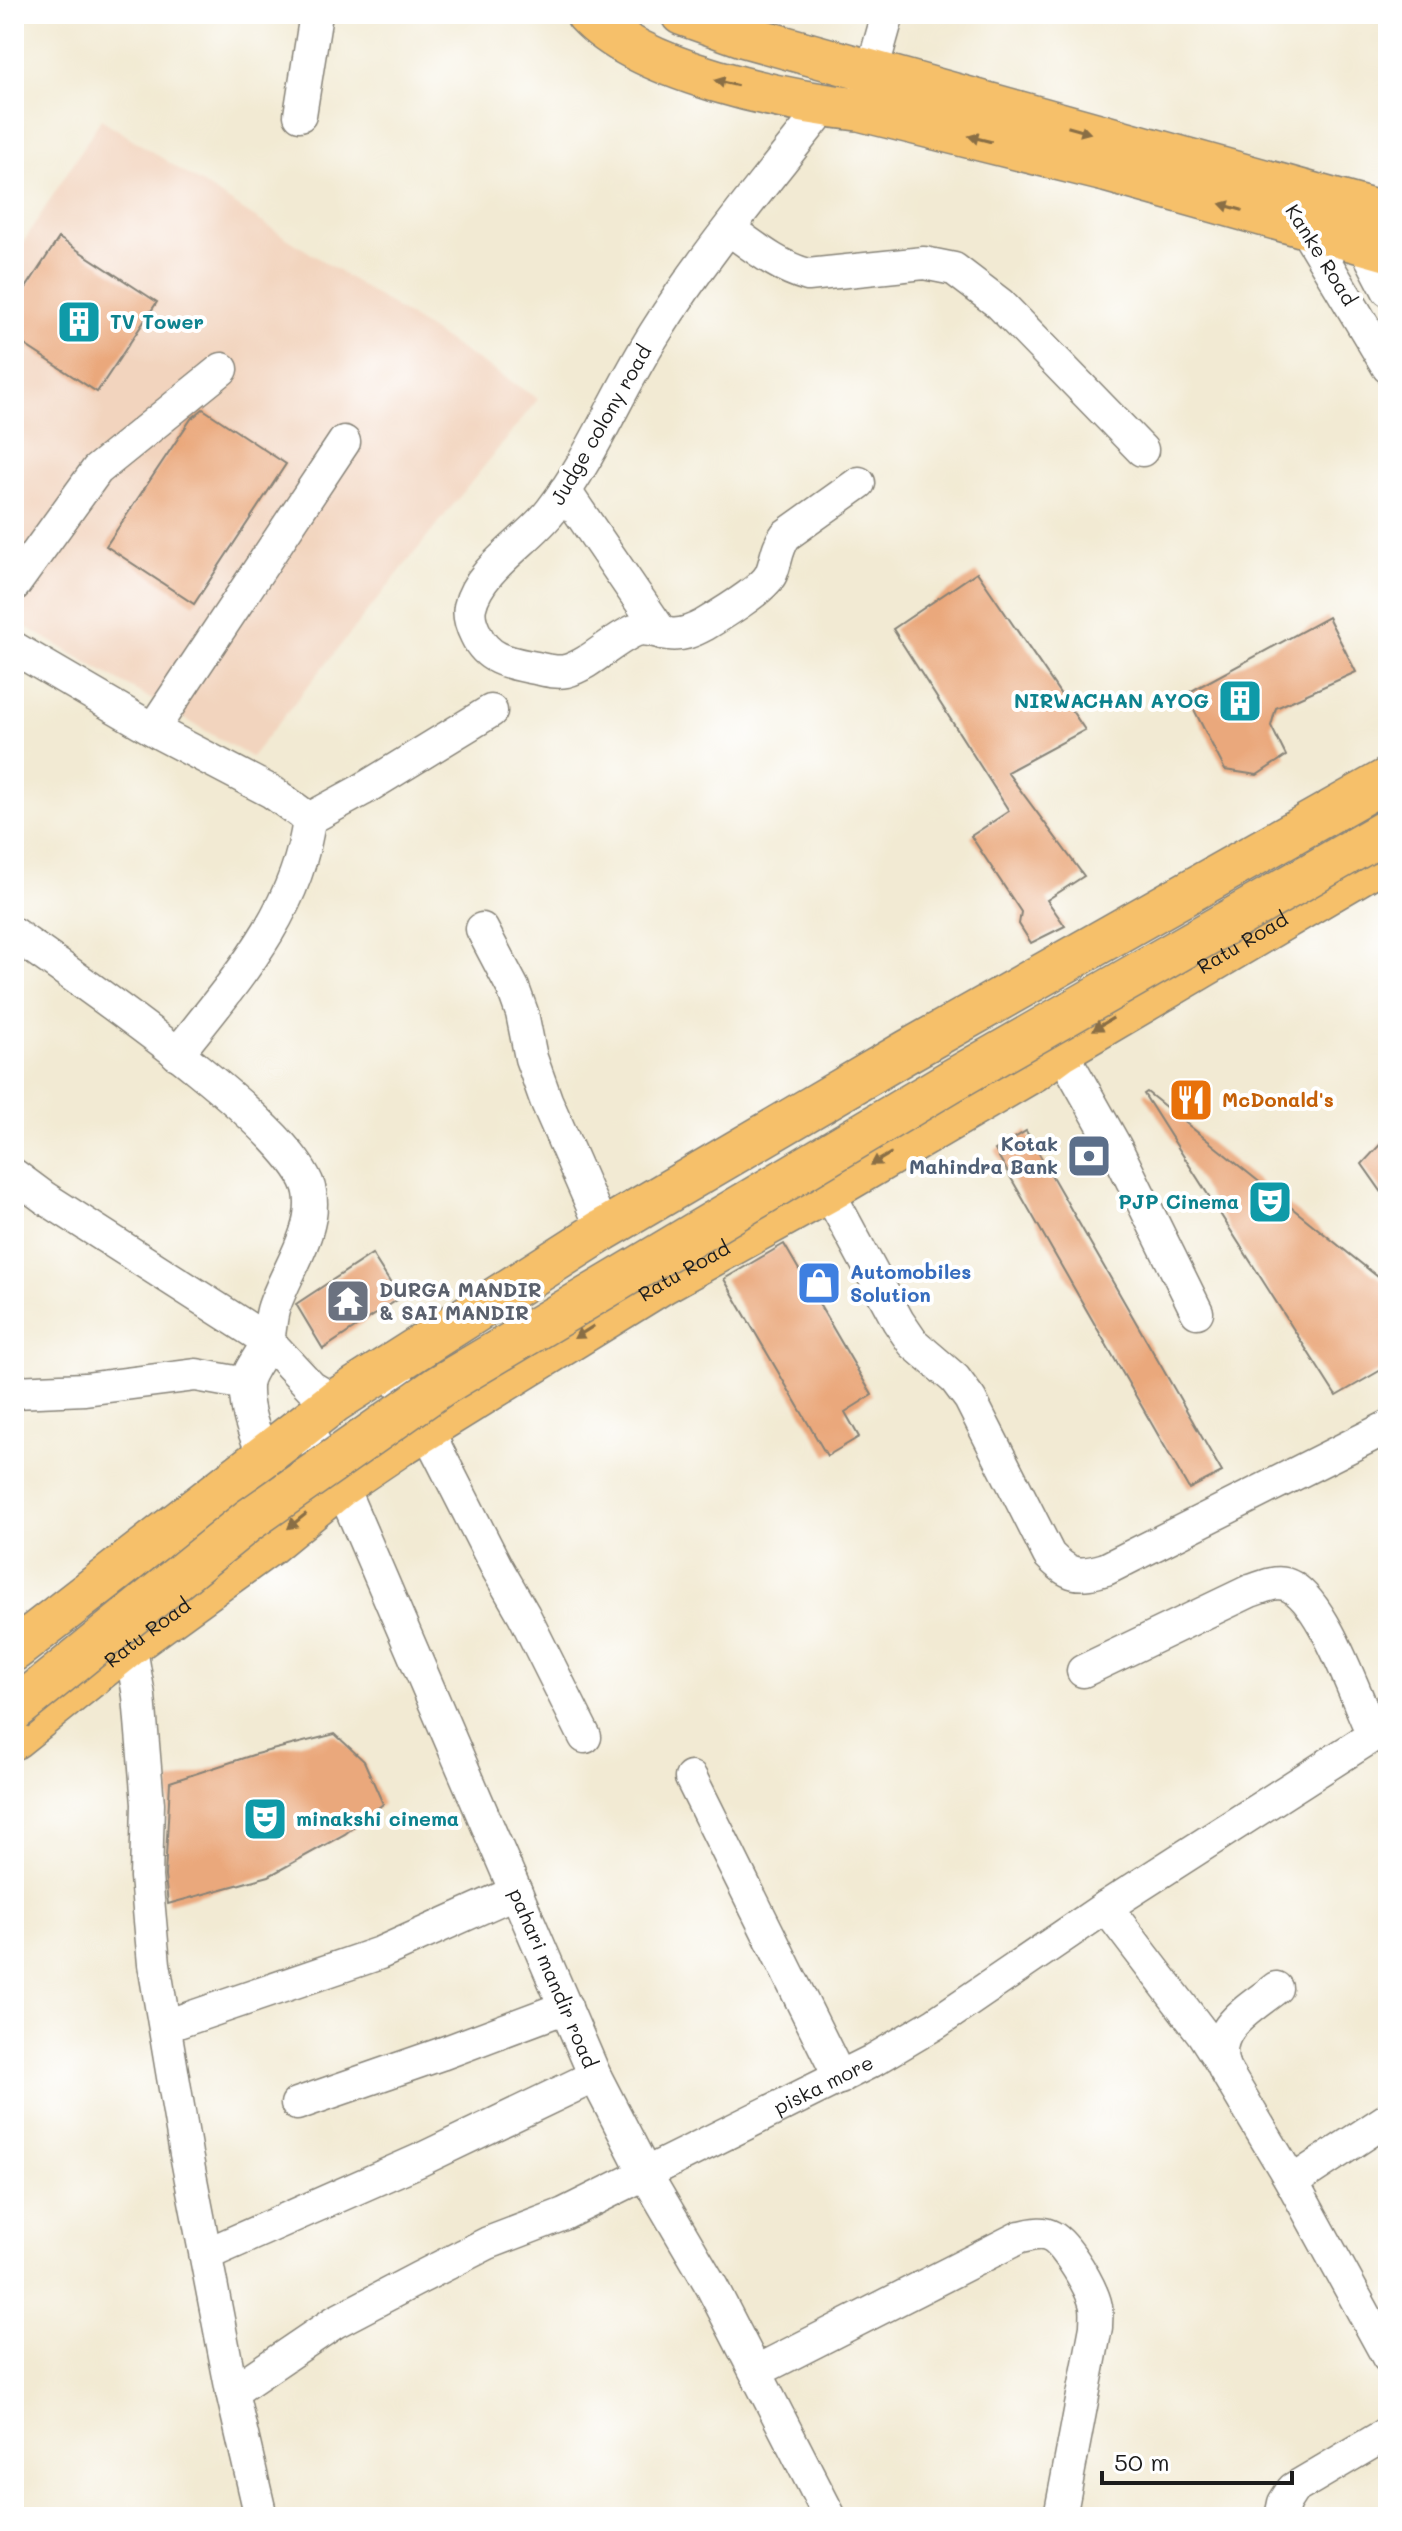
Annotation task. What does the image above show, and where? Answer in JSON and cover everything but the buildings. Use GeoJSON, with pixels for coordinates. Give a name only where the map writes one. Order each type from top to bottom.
{"type":"FeatureCollection","features":[{"type":"Feature","properties":{"kind":"main road"},"geometry":{"type":"LineString","coordinates":[[587,14],[601,29],[652,57],[703,77],[853,95],[1278,185],[1343,203],[1380,236]]}},
{"type":"Feature","properties":{"kind":"main road"},"geometry":{"type":"LineString","coordinates":[[682,14],[744,36],[853,95],[1306,229],[1380,236]]}},
{"type":"Feature","properties":{"kind":"main road"},"geometry":{"type":"LineString","coordinates":[[14,1650],[319,1413],[603,1230],[908,1051],[1388,779]]}},
{"type":"Feature","properties":{"kind":"main road"},"geometry":{"type":"LineString","coordinates":[[14,1679],[235,1501],[427,1365],[938,1060],[1388,802]]}},
{"type":"Feature","properties":{"kind":"main road"},"geometry":{"type":"LineString","coordinates":[[14,1710],[249,1520],[440,1386],[951,1081],[1388,830]]}},
{"type":"Feature","properties":{"kind":"main road","name":"Ratu Road"},"geometry":{"type":"LineString","coordinates":[[14,1738],[131,1644],[268,1545],[341,1485],[400,1445],[662,1283],[828,1191],[1388,857]]}},
{"type":"Feature","properties":{"kind":"street"},"geometry":{"type":"LineString","coordinates":[[300,115],[316,14]]}},
{"type":"Feature","properties":{"kind":"street"},"geometry":{"type":"LineString","coordinates":[[853,95],[888,14]]}},
{"type":"Feature","properties":{"kind":"street","name":"Judge colony road"},"geometry":{"type":"LineString","coordinates":[[853,95],[729,229],[682,291],[653,335],[598,439],[550,513],[475,592],[469,609],[472,626],[482,646],[492,657],[553,671],[566,671],[635,630],[684,634],[703,625],[760,586],[770,576],[778,545],[786,535],[859,483]]}},
{"type":"Feature","properties":{"kind":"street","name":"Kanke Road"},"geometry":{"type":"LineString","coordinates":[[1278,185],[1388,367]]}},
{"type":"Feature","properties":{"kind":"street"},"geometry":{"type":"LineString","coordinates":[[729,229],[772,259],[808,275],[924,263],[954,269],[1000,304],[1142,450]]}},
{"type":"Feature","properties":{"kind":"street","name":"Kanke Road"},"geometry":{"type":"LineString","coordinates":[[1380,236],[1388,290]]}},
{"type":"Feature","properties":{"kind":"street"},"geometry":{"type":"LineString","coordinates":[[14,585],[97,470],[222,369]]}},
{"type":"Feature","properties":{"kind":"street"},"geometry":{"type":"LineString","coordinates":[[153,729],[344,442]]}},
{"type":"Feature","properties":{"kind":"street"},"geometry":{"type":"LineString","coordinates":[[565,491],[662,633]]}},
{"type":"Feature","properties":{"kind":"street"},"geometry":{"type":"LineString","coordinates":[[14,648],[153,729],[272,792],[309,819]]}},
{"type":"Feature","properties":{"kind":"street"},"geometry":{"type":"LineString","coordinates":[[309,819],[491,711]]}},
{"type":"Feature","properties":{"kind":"street"},"geometry":{"type":"LineString","coordinates":[[177,1054],[253,955],[287,900],[301,862],[309,819]]}},
{"type":"Feature","properties":{"kind":"street"},"geometry":{"type":"LineString","coordinates":[[482,929],[513,988],[522,1013],[531,1058],[546,1100],[603,1230]]}},
{"type":"Feature","properties":{"kind":"street"},"geometry":{"type":"LineString","coordinates":[[14,934],[177,1054],[264,1126],[293,1160],[310,1189],[312,1214],[273,1309],[268,1341],[246,1384],[254,1434],[265,1456]]}},
{"type":"Feature","properties":{"kind":"street"},"geometry":{"type":"LineString","coordinates":[[1061,1050],[1115,1146],[1197,1312]]}},
{"type":"Feature","properties":{"kind":"street"},"geometry":{"type":"LineString","coordinates":[[14,1175],[268,1341],[311,1387],[319,1413]]}},
{"type":"Feature","properties":{"kind":"street"},"geometry":{"type":"LineString","coordinates":[[828,1191],[913,1343],[955,1379],[970,1399],[1049,1555],[1064,1569],[1082,1576],[1106,1569],[1388,1427]]}},
{"type":"Feature","properties":{"kind":"street"},"geometry":{"type":"LineString","coordinates":[[388,1369],[429,1428],[437,1450],[585,1737]]}},
{"type":"Feature","properties":{"kind":"street"},"geometry":{"type":"LineString","coordinates":[[14,1392],[85,1389],[196,1375],[246,1384]]}},
{"type":"Feature","properties":{"kind":"street","name":"pahari mandir road"},"geometry":{"type":"LineString","coordinates":[[319,1413],[341,1485],[595,2076],[645,2173],[757,2371],[830,2517]]}},
{"type":"Feature","properties":{"kind":"street"},"geometry":{"type":"LineString","coordinates":[[113,1571],[131,1644],[139,1696],[148,1804],[146,1877],[154,1964],[186,2154],[232,2392],[261,2517]]}},
{"type":"Feature","properties":{"kind":"street"},"geometry":{"type":"LineString","coordinates":[[1083,1671],[1275,1582],[1291,1586],[1312,1605],[1381,1730]]}},
{"type":"Feature","properties":{"kind":"street","name":"piska more"},"geometry":{"type":"LineString","coordinates":[[232,2392],[335,2322],[488,2243],[564,2214],[840,2078],[936,2023],[1106,1907],[1381,1730]]}},
{"type":"Feature","properties":{"kind":"street"},"geometry":{"type":"LineString","coordinates":[[691,1778],[840,2078]]}},
{"type":"Feature","properties":{"kind":"street"},"geometry":{"type":"LineString","coordinates":[[166,2026],[380,1953],[516,1892]]}},
{"type":"Feature","properties":{"kind":"street"},"geometry":{"type":"LineString","coordinates":[[1106,1907],[1203,2034],[1292,2182],[1388,2357]]}},
{"type":"Feature","properties":{"kind":"street"},"geometry":{"type":"LineString","coordinates":[[1224,2068],[1219,2053],[1221,2040],[1237,2020],[1276,1988]]}},
{"type":"Feature","properties":{"kind":"street"},"geometry":{"type":"LineString","coordinates":[[297,2104],[566,2007]]}},
{"type":"Feature","properties":{"kind":"street"},"geometry":{"type":"LineString","coordinates":[[207,2254],[420,2160],[595,2076]]}},
{"type":"Feature","properties":{"kind":"street"},"geometry":{"type":"LineString","coordinates":[[1292,2182],[1388,2119]]}},
{"type":"Feature","properties":{"kind":"street"},"geometry":{"type":"LineString","coordinates":[[757,2371],[1020,2237],[1037,2233],[1051,2237],[1063,2247],[1091,2292],[1097,2309],[1060,2517]]}},
{"type":"Feature","properties":{"kind":"street"},"geometry":{"type":"LineString","coordinates":[[1281,2517],[1284,2503],[1293,2489],[1388,2433]]}},
{"type":"Feature","properties":{"kind":"shaded area"},"geometry":{"type":"Polygon","coordinates":[[[101,119],[538,399],[251,757],[14,620],[14,257],[101,119]]]}},
{"type":"Feature","properties":{"kind":"place","name":"TV Tower"},"geometry":{"type":"Point","coordinates":[79,322]}},
{"type":"Feature","properties":{"kind":"place","name":"NIRWACHAN AYOG"},"geometry":{"type":"Point","coordinates":[1240,701]}},
{"type":"Feature","properties":{"kind":"place","name":"McDonald's"},"geometry":{"type":"Point","coordinates":[1191,1100]}},
{"type":"Feature","properties":{"kind":"place","name":"Kotak Mahindra Bank"},"geometry":{"type":"Point","coordinates":[1089,1156]}},
{"type":"Feature","properties":{"kind":"place","name":"PJP Cinema"},"geometry":{"type":"Point","coordinates":[1270,1202]}},
{"type":"Feature","properties":{"kind":"place","name":"Automobiles Solution"},"geometry":{"type":"Point","coordinates":[819,1283]}},
{"type":"Feature","properties":{"kind":"place","name":"DURGA MANDIR & SAI MANDIR"},"geometry":{"type":"Point","coordinates":[348,1301]}},
{"type":"Feature","properties":{"kind":"place","name":"minakshi cinema"},"geometry":{"type":"Point","coordinates":[265,1819]}}]}
